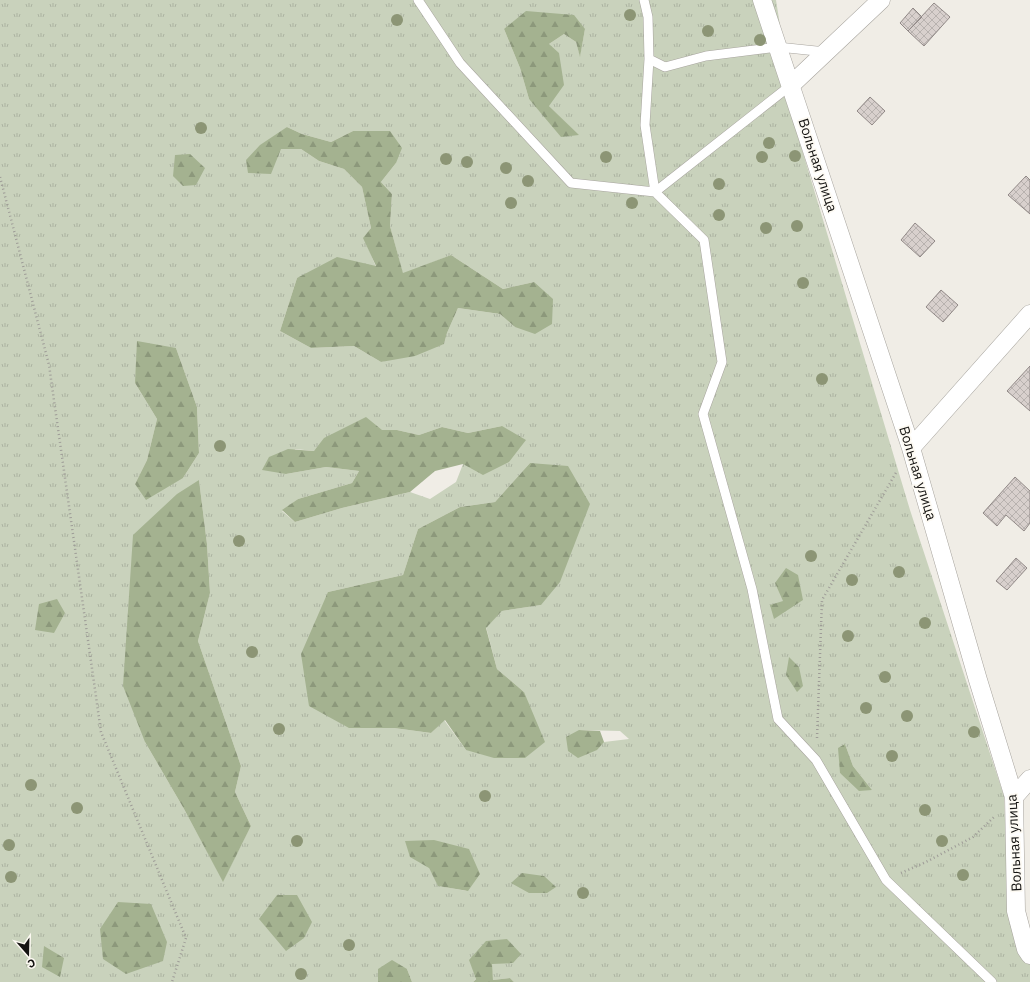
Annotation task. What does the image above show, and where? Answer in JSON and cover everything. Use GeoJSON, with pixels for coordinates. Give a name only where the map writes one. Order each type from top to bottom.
{"type":"FeatureCollection","features":[{"type":"Feature","properties":{"kind":"street","name":"Вольная улица"},"geometry":{"type":"LineString","coordinates":[[762,0],[911,448],[978,680],[1014,797],[1016,911],[1026,949],[1030,955]]}},
{"type":"Feature","properties":{"kind":"street"},"geometry":{"type":"LineString","coordinates":[[791,84],[881,0]]}},
{"type":"Feature","properties":{"kind":"street"},"geometry":{"type":"LineString","coordinates":[[911,448],[1030,314]]}},
{"type":"Feature","properties":{"kind":"street"},"geometry":{"type":"LineString","coordinates":[[1014,797],[1030,780]]}},
{"type":"Feature","properties":{"kind":"lane"},"geometry":{"type":"LineString","coordinates":[[418,0],[460,63],[571,183],[655,192],[791,84]]}},
{"type":"Feature","properties":{"kind":"lane"},"geometry":{"type":"LineString","coordinates":[[644,0],[648,17],[649,59],[645,125],[655,192],[704,240],[722,362],[703,414],[752,590],[778,719],[816,760],[886,880],[992,982]]}},
{"type":"Feature","properties":{"kind":"lane"},"geometry":{"type":"LineString","coordinates":[[649,59],[665,67],[706,56],[778,47],[826,52]]}},
{"type":"Feature","properties":{"kind":"path"},"geometry":{"type":"LineString","coordinates":[[0,177],[49,365],[101,732],[186,938],[172,982]]}},
{"type":"Feature","properties":{"kind":"path"},"geometry":{"type":"LineString","coordinates":[[816,760],[822,600],[911,448]]}},
{"type":"Feature","properties":{"kind":"path"},"geometry":{"type":"LineString","coordinates":[[886,880],[926,862],[973,837],[1014,797]]}},
{"type":"Feature","properties":{"kind":"green space"},"geometry":{"type":"Polygon","coordinates":[[[0,0],[776,0],[797,133],[910,510],[1004,796],[1009,919],[1030,961],[1030,982],[514,982],[510,978],[493,980],[491,963],[513,963],[507,939],[473,982],[412,982],[407,969],[378,969],[378,982],[0,982],[0,0]],[[504,29],[520,68],[529,99],[578,135],[549,106],[549,44],[564,34],[576,42],[580,56],[585,29],[504,29]],[[287,127],[281,149],[301,149],[319,161],[344,169],[362,187],[371,228],[364,238],[376,267],[297,278],[280,331],[311,348],[354,346],[381,362],[444,344],[458,308],[500,314],[515,327],[534,282],[503,289],[451,255],[403,274],[390,226],[392,194],[381,182],[396,163],[353,131],[331,142],[302,134],[287,127]],[[176,348],[135,383],[157,419],[147,460],[135,484],[183,478],[199,453],[197,407],[176,348]],[[502,426],[468,433],[442,427],[419,435],[397,430],[382,430],[314,451],[295,449],[286,474],[326,467],[359,471],[352,483],[298,499],[282,511],[295,522],[342,508],[410,492],[430,499],[456,482],[463,464],[502,426]],[[530,463],[495,502],[460,507],[418,529],[403,575],[328,592],[394,728],[431,733],[444,720],[466,750],[524,692],[497,669],[486,627],[502,611],[541,605],[530,463]],[[199,480],[145,742],[184,809],[223,881],[251,826],[235,792],[241,766],[198,641],[210,593],[207,544],[199,480]],[[579,730],[604,742],[629,739],[620,731],[579,730]],[[845,744],[840,773],[872,790],[853,766],[845,744]],[[429,868],[439,886],[467,891],[429,868]]]}},
{"type":"Feature","properties":{"kind":"green space"},"geometry":{"type":"Polygon","coordinates":[[[526,11],[574,15],[585,29],[580,57],[576,42],[564,34],[549,44],[559,53],[564,85],[549,106],[579,135],[561,137],[529,99],[520,68],[504,29],[526,11]]]}},
{"type":"Feature","properties":{"kind":"green space"},"geometry":{"type":"Polygon","coordinates":[[[287,127],[302,134],[331,142],[353,131],[390,131],[402,148],[396,163],[381,182],[392,194],[390,226],[403,273],[451,255],[503,289],[534,282],[553,299],[552,324],[535,334],[515,327],[500,314],[458,308],[444,344],[415,356],[381,362],[354,346],[311,348],[280,331],[297,278],[337,257],[376,266],[363,238],[371,228],[362,187],[344,169],[319,161],[301,149],[281,149],[271,174],[248,173],[246,160],[260,145],[287,127]]]}},
{"type":"Feature","properties":{"kind":"green space"},"geometry":{"type":"Polygon","coordinates":[[[190,154],[205,168],[196,185],[183,186],[173,176],[175,155],[190,154]]]}},
{"type":"Feature","properties":{"kind":"green space"},"geometry":{"type":"Polygon","coordinates":[[[137,341],[176,348],[197,407],[199,453],[183,478],[146,500],[135,484],[147,460],[157,419],[135,383],[137,341]]]}},
{"type":"Feature","properties":{"kind":"green space"},"geometry":{"type":"Polygon","coordinates":[[[366,417],[382,430],[397,430],[419,435],[442,427],[468,433],[502,426],[526,440],[509,462],[483,475],[463,464],[435,471],[410,492],[342,508],[295,522],[282,510],[298,499],[352,483],[359,471],[326,467],[286,474],[262,470],[269,457],[288,449],[314,451],[324,438],[366,417]]]}},
{"type":"Feature","properties":{"kind":"green space"},"geometry":{"type":"Polygon","coordinates":[[[530,463],[568,466],[590,504],[560,582],[541,605],[502,611],[486,628],[497,669],[524,692],[545,742],[525,758],[494,758],[466,750],[445,720],[431,733],[394,728],[349,728],[309,706],[301,654],[328,592],[403,575],[418,529],[460,507],[495,502],[530,463]]]}},
{"type":"Feature","properties":{"kind":"green space"},"geometry":{"type":"Polygon","coordinates":[[[199,480],[207,544],[210,593],[198,641],[241,766],[235,792],[251,826],[223,882],[184,809],[145,742],[123,686],[133,535],[177,494],[199,480]]]}},
{"type":"Feature","properties":{"kind":"green space"},"geometry":{"type":"Polygon","coordinates":[[[786,568],[798,575],[803,600],[774,619],[770,605],[783,601],[775,583],[786,568]]]}},
{"type":"Feature","properties":{"kind":"green space"},"geometry":{"type":"Polygon","coordinates":[[[57,599],[65,613],[54,633],[35,630],[39,604],[57,599]]]}},
{"type":"Feature","properties":{"kind":"green space"},"geometry":{"type":"Polygon","coordinates":[[[789,657],[799,667],[803,686],[797,692],[786,675],[789,657]]]}},
{"type":"Feature","properties":{"kind":"green space"},"geometry":{"type":"Polygon","coordinates":[[[579,730],[600,731],[604,742],[597,750],[578,758],[568,751],[566,737],[579,730]]]}},
{"type":"Feature","properties":{"kind":"green space"},"geometry":{"type":"Polygon","coordinates":[[[845,744],[853,766],[872,790],[859,791],[840,773],[838,748],[845,744]]]}},
{"type":"Feature","properties":{"kind":"green space"},"geometry":{"type":"Polygon","coordinates":[[[434,840],[469,849],[480,874],[468,891],[438,886],[429,868],[410,857],[405,841],[434,840]]]}},
{"type":"Feature","properties":{"kind":"green space"},"geometry":{"type":"Polygon","coordinates":[[[522,873],[544,876],[556,887],[547,893],[529,893],[511,883],[522,873]]]}},
{"type":"Feature","properties":{"kind":"green space"},"geometry":{"type":"Polygon","coordinates":[[[277,895],[297,895],[312,922],[304,938],[286,951],[259,919],[277,895]]]}},
{"type":"Feature","properties":{"kind":"green space"},"geometry":{"type":"Polygon","coordinates":[[[118,902],[151,904],[167,942],[163,961],[126,974],[103,959],[100,929],[118,902]]]}},
{"type":"Feature","properties":{"kind":"green space"},"geometry":{"type":"Polygon","coordinates":[[[507,939],[521,954],[513,963],[492,964],[493,980],[510,978],[514,982],[473,982],[476,979],[469,960],[486,941],[507,939]]]}},
{"type":"Feature","properties":{"kind":"green space"},"geometry":{"type":"Polygon","coordinates":[[[44,946],[64,958],[60,977],[42,967],[44,946]]]}},
{"type":"Feature","properties":{"kind":"green space"},"geometry":{"type":"Polygon","coordinates":[[[392,960],[407,969],[412,982],[378,982],[378,969],[392,960]]]}},
{"type":"Feature","properties":{"kind":"building"},"geometry":{"type":"Polygon","coordinates":[[[934,3],[950,17],[924,46],[908,31],[934,3]]]}},
{"type":"Feature","properties":{"kind":"building"},"geometry":{"type":"Polygon","coordinates":[[[913,8],[922,17],[908,31],[900,23],[913,8]]]}},
{"type":"Feature","properties":{"kind":"building"},"geometry":{"type":"Polygon","coordinates":[[[870,97],[885,111],[872,125],[857,111],[870,97]]]}},
{"type":"Feature","properties":{"kind":"building"},"geometry":{"type":"Polygon","coordinates":[[[1026,176],[1030,180],[1030,214],[1008,195],[1026,176]]]}},
{"type":"Feature","properties":{"kind":"building"},"geometry":{"type":"Polygon","coordinates":[[[915,223],[935,241],[920,257],[901,240],[915,223]]]}},
{"type":"Feature","properties":{"kind":"building"},"geometry":{"type":"Polygon","coordinates":[[[941,290],[958,305],[943,322],[926,307],[941,290]]]}},
{"type":"Feature","properties":{"kind":"building"},"geometry":{"type":"Polygon","coordinates":[[[1030,366],[1030,411],[1007,391],[1030,366]]]}},
{"type":"Feature","properties":{"kind":"building"},"geometry":{"type":"Polygon","coordinates":[[[1015,477],[1030,491],[1030,523],[1024,531],[1006,515],[997,526],[983,513],[1015,477]]]}},
{"type":"Feature","properties":{"kind":"building"},"geometry":{"type":"Polygon","coordinates":[[[1016,558],[1027,568],[1007,590],[996,581],[1016,558]]]}}]}
